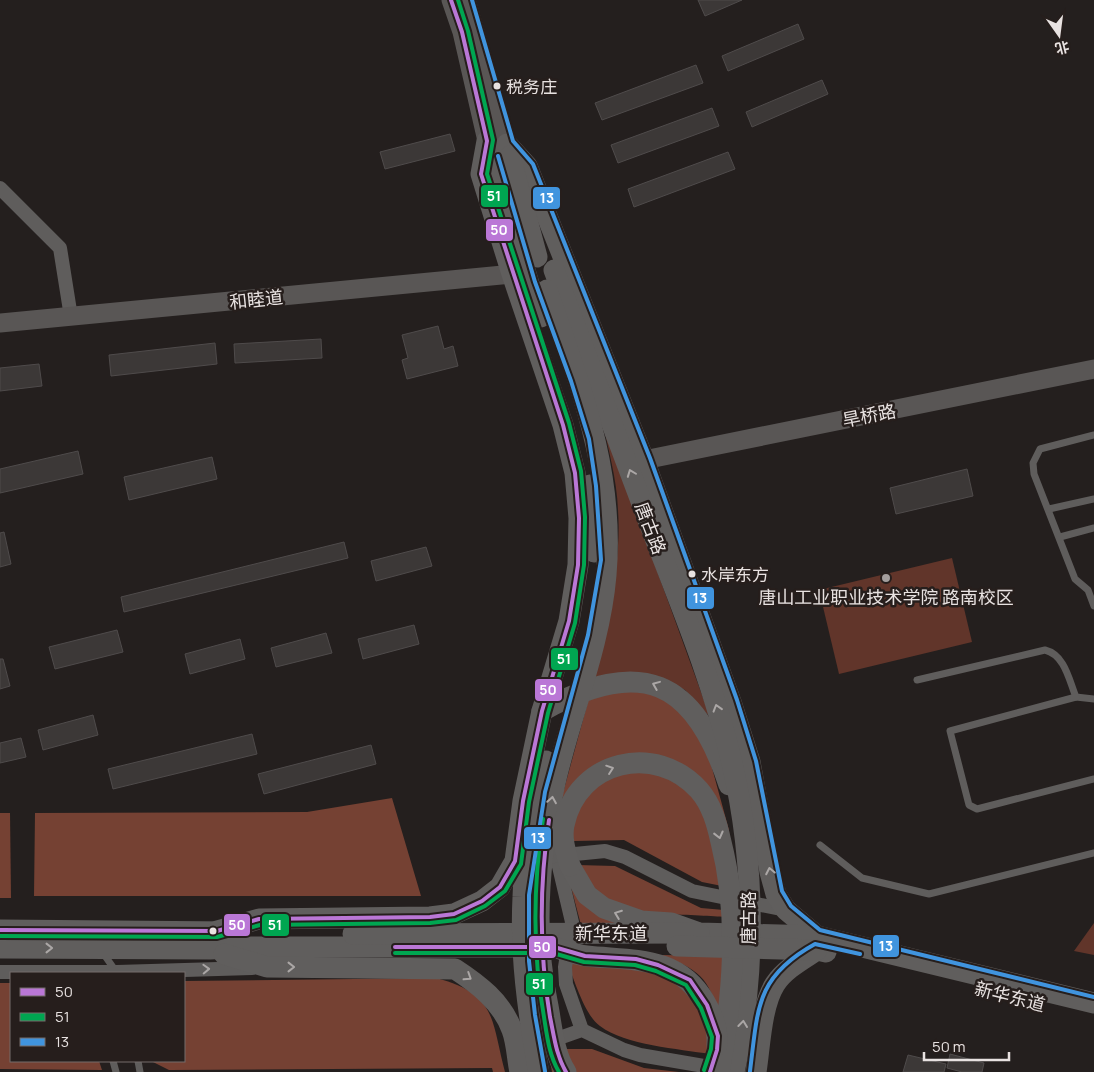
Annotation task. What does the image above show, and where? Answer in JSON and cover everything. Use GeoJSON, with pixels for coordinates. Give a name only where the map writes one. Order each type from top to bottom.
{"type":"FeatureCollection","features":[{"type":"Feature","properties":{"kind":"main road"},"geometry":{"type":"LineString","coordinates":[[497,143],[583,441],[590,486],[595,560],[582,633],[539,791],[522,895],[523,961],[529,1016],[530,1068]]}},
{"type":"Feature","properties":{"kind":"main road"},"geometry":{"type":"LineString","coordinates":[[497,143],[481,174],[534,276],[590,415],[601,461],[608,519],[606,576],[597,631],[555,783],[540,889],[540,954],[543,982],[556,1048],[566,1072]]}},
{"type":"Feature","properties":{"kind":"main road"},"geometry":{"type":"LineString","coordinates":[[497,143],[527,166],[644,460],[748,754],[770,872],[776,894],[786,910],[817,943],[775,984],[768,1002],[756,1072]]}},
{"type":"Feature","properties":{"kind":"main road"},"geometry":{"type":"LineString","coordinates":[[213,940],[259,919],[430,917],[454,914],[482,901],[500,887],[515,861],[523,801],[542,711],[569,621],[578,565],[579,518],[575,473],[563,425],[534,276]]}},
{"type":"Feature","properties":{"kind":"main road","name":"唐古路"},"geometry":{"type":"LineString","coordinates":[[534,276],[692,634],[716,706],[732,765],[743,826],[749,887],[748,967],[743,1027],[734,1072]]}},
{"type":"Feature","properties":{"kind":"main road"},"geometry":{"type":"LineString","coordinates":[[542,711],[573,694],[603,685],[628,681],[648,682],[664,688],[684,702],[708,733],[722,763],[743,826]]}},
{"type":"Feature","properties":{"kind":"main road"},"geometry":{"type":"LineString","coordinates":[[699,933],[671,923],[641,921],[604,908],[587,895],[576,879],[564,847],[563,827],[573,799],[586,782],[597,774],[611,768],[637,763],[652,763],[668,768],[682,776],[699,791],[713,815],[729,876],[732,915],[732,968],[727,1030],[719,1072]]}},
{"type":"Feature","properties":{"kind":"main road","name":"新华东道"},"geometry":{"type":"LineString","coordinates":[[0,930],[213,940],[354,941],[554,947],[817,943],[1094,1016]]}},
{"type":"Feature","properties":{"kind":"main road","name":"新华东道"},"geometry":{"type":"LineString","coordinates":[[354,941],[699,933],[817,943],[1094,1003]]}},
{"type":"Feature","properties":{"kind":"main road"},"geometry":{"type":"LineString","coordinates":[[213,940],[267,967],[455,969],[478,984],[502,1010],[530,1068]]}},
{"type":"Feature","properties":{"kind":"main road","name":"新华东道"},"geometry":{"type":"LineString","coordinates":[[0,948],[93,963],[213,940]]}},
{"type":"Feature","properties":{"kind":"main road"},"geometry":{"type":"LineString","coordinates":[[554,947],[585,956],[636,959],[658,965],[690,980],[707,1005],[718,1036],[717,1050],[710,1072]]}},
{"type":"Feature","properties":{"kind":"street"},"geometry":{"type":"LineString","coordinates":[[451,0],[497,143]]}},
{"type":"Feature","properties":{"kind":"street"},"geometry":{"type":"LineString","coordinates":[[466,0],[497,143]]}},
{"type":"Feature","properties":{"kind":"street"},"geometry":{"type":"LineString","coordinates":[[0,188],[60,248],[72,317]]}},
{"type":"Feature","properties":{"kind":"street","name":"和睦道"},"geometry":{"type":"LineString","coordinates":[[0,324],[534,276]]}},
{"type":"Feature","properties":{"kind":"street","name":"旱桥路"},"geometry":{"type":"LineString","coordinates":[[644,460],[1094,369]]}},
{"type":"Feature","properties":{"kind":"street"},"geometry":{"type":"LineString","coordinates":[[515,861],[556,854],[605,851],[625,857],[692,891],[786,910]]}},
{"type":"Feature","properties":{"kind":"street"},"geometry":{"type":"LineString","coordinates":[[556,854],[572,922],[565,967],[566,984],[582,1030],[624,1050],[640,1055],[738,1072]]}},
{"type":"Feature","properties":{"kind":"street"},"geometry":{"type":"LineString","coordinates":[[0,972],[93,963],[115,972]]}},
{"type":"Feature","properties":{"kind":"street"},"geometry":{"type":"LineString","coordinates":[[142,972],[267,967]]}},
{"type":"Feature","properties":{"kind":"street"},"geometry":{"type":"LineString","coordinates":[[530,1068],[582,1030]]}},
{"type":"Feature","properties":{"kind":"lane"},"geometry":{"type":"LineString","coordinates":[[1094,436],[1040,449],[1033,464],[1034,474],[1060,536],[1075,579],[1091,590],[1094,606]]}},
{"type":"Feature","properties":{"kind":"lane"},"geometry":{"type":"LineString","coordinates":[[1049,509],[1094,499]]}},
{"type":"Feature","properties":{"kind":"lane"},"geometry":{"type":"LineString","coordinates":[[1060,536],[1094,528]]}},
{"type":"Feature","properties":{"kind":"lane"},"geometry":{"type":"LineString","coordinates":[[917,680],[1045,650],[1055,653],[1062,662],[1076,697]]}},
{"type":"Feature","properties":{"kind":"lane"},"geometry":{"type":"LineString","coordinates":[[1094,699],[1076,697],[950,731],[969,805],[977,808],[1094,779]]}},
{"type":"Feature","properties":{"kind":"lane"},"geometry":{"type":"LineString","coordinates":[[820,845],[862,878],[929,894],[1094,853]]}},
{"type":"Feature","properties":{"kind":"lane"},"geometry":{"type":"LineString","coordinates":[[93,963],[115,972]]}},
{"type":"Feature","properties":{"kind":"shaded area"},"geometry":{"type":"Polygon","coordinates":[[[602,419],[710,717],[685,690],[663,678],[593,680],[612,595],[619,531],[616,487],[602,419]]]}},
{"type":"Feature","properties":{"kind":"shaded area"},"geometry":{"type":"Polygon","coordinates":[[[952,558],[972,642],[839,674],[819,590],[952,558]]]}},
{"type":"Feature","properties":{"kind":"shaded area"},"geometry":{"type":"Polygon","coordinates":[[[628,687],[676,698],[706,746],[729,830],[732,888],[702,882],[624,840],[574,841],[558,830],[563,793],[590,694],[628,687]]]}},
{"type":"Feature","properties":{"kind":"shaded area"},"geometry":{"type":"Polygon","coordinates":[[[392,798],[421,896],[34,896],[35,813],[307,812],[392,798]]]}},
{"type":"Feature","properties":{"kind":"shaded area"},"geometry":{"type":"Polygon","coordinates":[[[0,813],[10,813],[11,898],[0,898],[0,813]]]}},
{"type":"Feature","properties":{"kind":"shaded area"},"geometry":{"type":"Polygon","coordinates":[[[577,865],[615,866],[701,908],[724,910],[725,917],[664,914],[617,907],[609,904],[600,895],[577,865]]]}},
{"type":"Feature","properties":{"kind":"shaded area"},"geometry":{"type":"Polygon","coordinates":[[[571,887],[624,924],[581,925],[571,887]]]}},
{"type":"Feature","properties":{"kind":"shaded area"},"geometry":{"type":"Polygon","coordinates":[[[1094,923],[1094,955],[1074,951],[1094,923]]]}},
{"type":"Feature","properties":{"kind":"shaded area"},"geometry":{"type":"Polygon","coordinates":[[[661,955],[726,956],[720,1017],[711,992],[700,976],[685,965],[661,955]]]}},
{"type":"Feature","properties":{"kind":"shaded area"},"geometry":{"type":"Polygon","coordinates":[[[567,962],[631,964],[678,981],[711,1029],[710,1054],[638,1042],[623,1038],[600,1026],[585,1006],[567,962]]]}},
{"type":"Feature","properties":{"kind":"shaded area"},"geometry":{"type":"Polygon","coordinates":[[[436,978],[456,984],[471,992],[481,1001],[493,1023],[505,1072],[493,1072],[492,1068],[169,1070],[153,1062],[185,1062],[185,981],[436,978]]]}},
{"type":"Feature","properties":{"kind":"shaded area"},"geometry":{"type":"Polygon","coordinates":[[[0,983],[10,983],[10,1062],[99,1062],[102,1070],[0,1069],[0,983]]]}},
{"type":"Feature","properties":{"kind":"shaded area"},"geometry":{"type":"Polygon","coordinates":[[[548,1049],[592,1049],[644,1068],[679,1072],[552,1072],[548,1049]]]}},
{"type":"Feature","properties":{"kind":"building"},"geometry":{"type":"Polygon","coordinates":[[[698,0],[742,0],[705,16],[698,0]]]}},
{"type":"Feature","properties":{"kind":"building"},"geometry":{"type":"Polygon","coordinates":[[[798,24],[804,39],[728,71],[722,56],[798,24]]]}},
{"type":"Feature","properties":{"kind":"building"},"geometry":{"type":"Polygon","coordinates":[[[696,65],[703,83],[602,120],[595,103],[696,65]]]}},
{"type":"Feature","properties":{"kind":"building"},"geometry":{"type":"Polygon","coordinates":[[[822,80],[828,94],[752,127],[746,112],[822,80]]]}},
{"type":"Feature","properties":{"kind":"building"},"geometry":{"type":"Polygon","coordinates":[[[712,108],[719,126],[618,163],[611,145],[712,108]]]}},
{"type":"Feature","properties":{"kind":"building"},"geometry":{"type":"Polygon","coordinates":[[[450,134],[455,151],[385,169],[380,152],[450,134]]]}},
{"type":"Feature","properties":{"kind":"building"},"geometry":{"type":"Polygon","coordinates":[[[728,152],[735,169],[634,207],[628,189],[728,152]]]}},
{"type":"Feature","properties":{"kind":"building"},"geometry":{"type":"Polygon","coordinates":[[[438,326],[444,349],[453,346],[458,366],[407,379],[402,360],[408,358],[402,335],[438,326]]]}},
{"type":"Feature","properties":{"kind":"building"},"geometry":{"type":"Polygon","coordinates":[[[321,339],[322,358],[235,363],[234,344],[321,339]]]}},
{"type":"Feature","properties":{"kind":"building"},"geometry":{"type":"Polygon","coordinates":[[[215,343],[217,364],[111,376],[109,355],[215,343]]]}},
{"type":"Feature","properties":{"kind":"building"},"geometry":{"type":"Polygon","coordinates":[[[39,364],[42,386],[0,391],[0,368],[39,364]]]}},
{"type":"Feature","properties":{"kind":"building"},"geometry":{"type":"Polygon","coordinates":[[[78,451],[83,474],[0,493],[0,469],[78,451]]]}},
{"type":"Feature","properties":{"kind":"building"},"geometry":{"type":"Polygon","coordinates":[[[212,457],[217,479],[129,500],[124,477],[212,457]]]}},
{"type":"Feature","properties":{"kind":"building"},"geometry":{"type":"Polygon","coordinates":[[[967,469],[973,496],[896,514],[890,488],[967,469]]]}},
{"type":"Feature","properties":{"kind":"building"},"geometry":{"type":"Polygon","coordinates":[[[4,532],[11,564],[0,567],[0,533],[4,532]]]}},
{"type":"Feature","properties":{"kind":"building"},"geometry":{"type":"Polygon","coordinates":[[[344,542],[348,558],[124,612],[121,597],[344,542]]]}},
{"type":"Feature","properties":{"kind":"building"},"geometry":{"type":"Polygon","coordinates":[[[426,547],[432,566],[376,581],[371,561],[426,547]]]}},
{"type":"Feature","properties":{"kind":"building"},"geometry":{"type":"Polygon","coordinates":[[[414,625],[419,644],[363,659],[358,639],[414,625]]]}},
{"type":"Feature","properties":{"kind":"building"},"geometry":{"type":"Polygon","coordinates":[[[117,630],[123,652],[55,669],[49,647],[117,630]]]}},
{"type":"Feature","properties":{"kind":"building"},"geometry":{"type":"Polygon","coordinates":[[[326,633],[332,653],[276,667],[271,648],[326,633]]]}},
{"type":"Feature","properties":{"kind":"building"},"geometry":{"type":"Polygon","coordinates":[[[240,639],[245,659],[190,674],[185,654],[240,639]]]}},
{"type":"Feature","properties":{"kind":"building"},"geometry":{"type":"Polygon","coordinates":[[[0,659],[3,659],[10,686],[0,689],[0,659]]]}},
{"type":"Feature","properties":{"kind":"building"},"geometry":{"type":"Polygon","coordinates":[[[93,715],[98,735],[43,750],[38,730],[93,715]]]}},
{"type":"Feature","properties":{"kind":"building"},"geometry":{"type":"Polygon","coordinates":[[[252,734],[257,754],[113,789],[108,769],[252,734]]]}},
{"type":"Feature","properties":{"kind":"building"},"geometry":{"type":"Polygon","coordinates":[[[21,738],[26,757],[0,763],[0,743],[21,738]]]}},
{"type":"Feature","properties":{"kind":"building"},"geometry":{"type":"Polygon","coordinates":[[[371,745],[376,764],[264,794],[258,774],[371,745]]]}},
{"type":"Feature","properties":{"kind":"building"},"geometry":{"type":"Polygon","coordinates":[[[950,1054],[984,1063],[982,1072],[962,1072],[947,1068],[950,1054]]]}},
{"type":"Feature","properties":{"kind":"building"},"geometry":{"type":"Polygon","coordinates":[[[908,1055],[946,1064],[944,1072],[903,1072],[908,1055]]]}},
{"type":"Feature","properties":{"kind":"transit line","name":"50"},"geometry":{"type":"LineString","coordinates":[[0,930],[217,931],[259,919],[430,917],[454,914],[482,901],[500,887],[515,861],[523,801],[542,711],[569,621],[578,565],[579,518],[575,473],[563,425],[481,174],[487,141],[462,32],[451,0]]}},
{"type":"Feature","properties":{"kind":"transit line","name":"51"},"geometry":{"type":"LineString","coordinates":[[0,936],[217,937],[260,925],[430,923],[456,920],[485,906],[505,891],[521,864],[529,802],[548,713],[575,623],[584,565],[585,517],[581,471],[569,423],[487,174],[493,140],[468,31],[458,0]]}},
{"type":"Feature","properties":{"kind":"transit line","name":"13"},"geometry":{"type":"LineString","coordinates":[[472,0],[513,141],[533,164],[650,458],[737,700],[756,761],[782,891],[791,906],[820,930],[1094,997]]}},
{"type":"Feature","properties":{"kind":"transit line","name":"13"},"geometry":{"type":"LineString","coordinates":[[498,156],[535,282],[571,381],[589,439],[596,486],[601,560],[588,635],[545,792],[529,895],[529,961],[535,1015],[545,1071]]}},
{"type":"Feature","properties":{"kind":"transit line","name":"51"},"geometry":{"type":"LineString","coordinates":[[543,819],[536,893],[537,967],[547,1038],[559,1072]]}},
{"type":"Feature","properties":{"kind":"transit line","name":"50"},"geometry":{"type":"LineString","coordinates":[[549,820],[543,870],[542,943],[550,1017],[560,1059],[566,1072]]}},
{"type":"Feature","properties":{"kind":"transit line","name":"13"},"geometry":{"type":"LineString","coordinates":[[750,1071],[758,1012],[770,982],[781,969],[795,956],[815,944],[860,954]]}},
{"type":"Feature","properties":{"kind":"transit line","name":"50"},"geometry":{"type":"LineString","coordinates":[[395,947],[554,947],[585,956],[636,959],[658,965],[690,980],[707,1005],[718,1036],[717,1050],[710,1072]]}},
{"type":"Feature","properties":{"kind":"transit line","name":"51"},"geometry":{"type":"LineString","coordinates":[[395,953],[553,953],[584,962],[635,965],[656,971],[686,985],[701,1008],[712,1037],[711,1049],[704,1070]]}},
{"type":"Feature","properties":{"kind":"place","name":"税务庄"},"geometry":{"type":"Point","coordinates":[497,86]}},
{"type":"Feature","properties":{"kind":"place","name":"水岸东方"},"geometry":{"type":"Point","coordinates":[692,574]}},
{"type":"Feature","properties":{"kind":"place","name":"唐山工业职业技术学院 路南校区"},"geometry":{"type":"Point","coordinates":[886,578]}}]}
